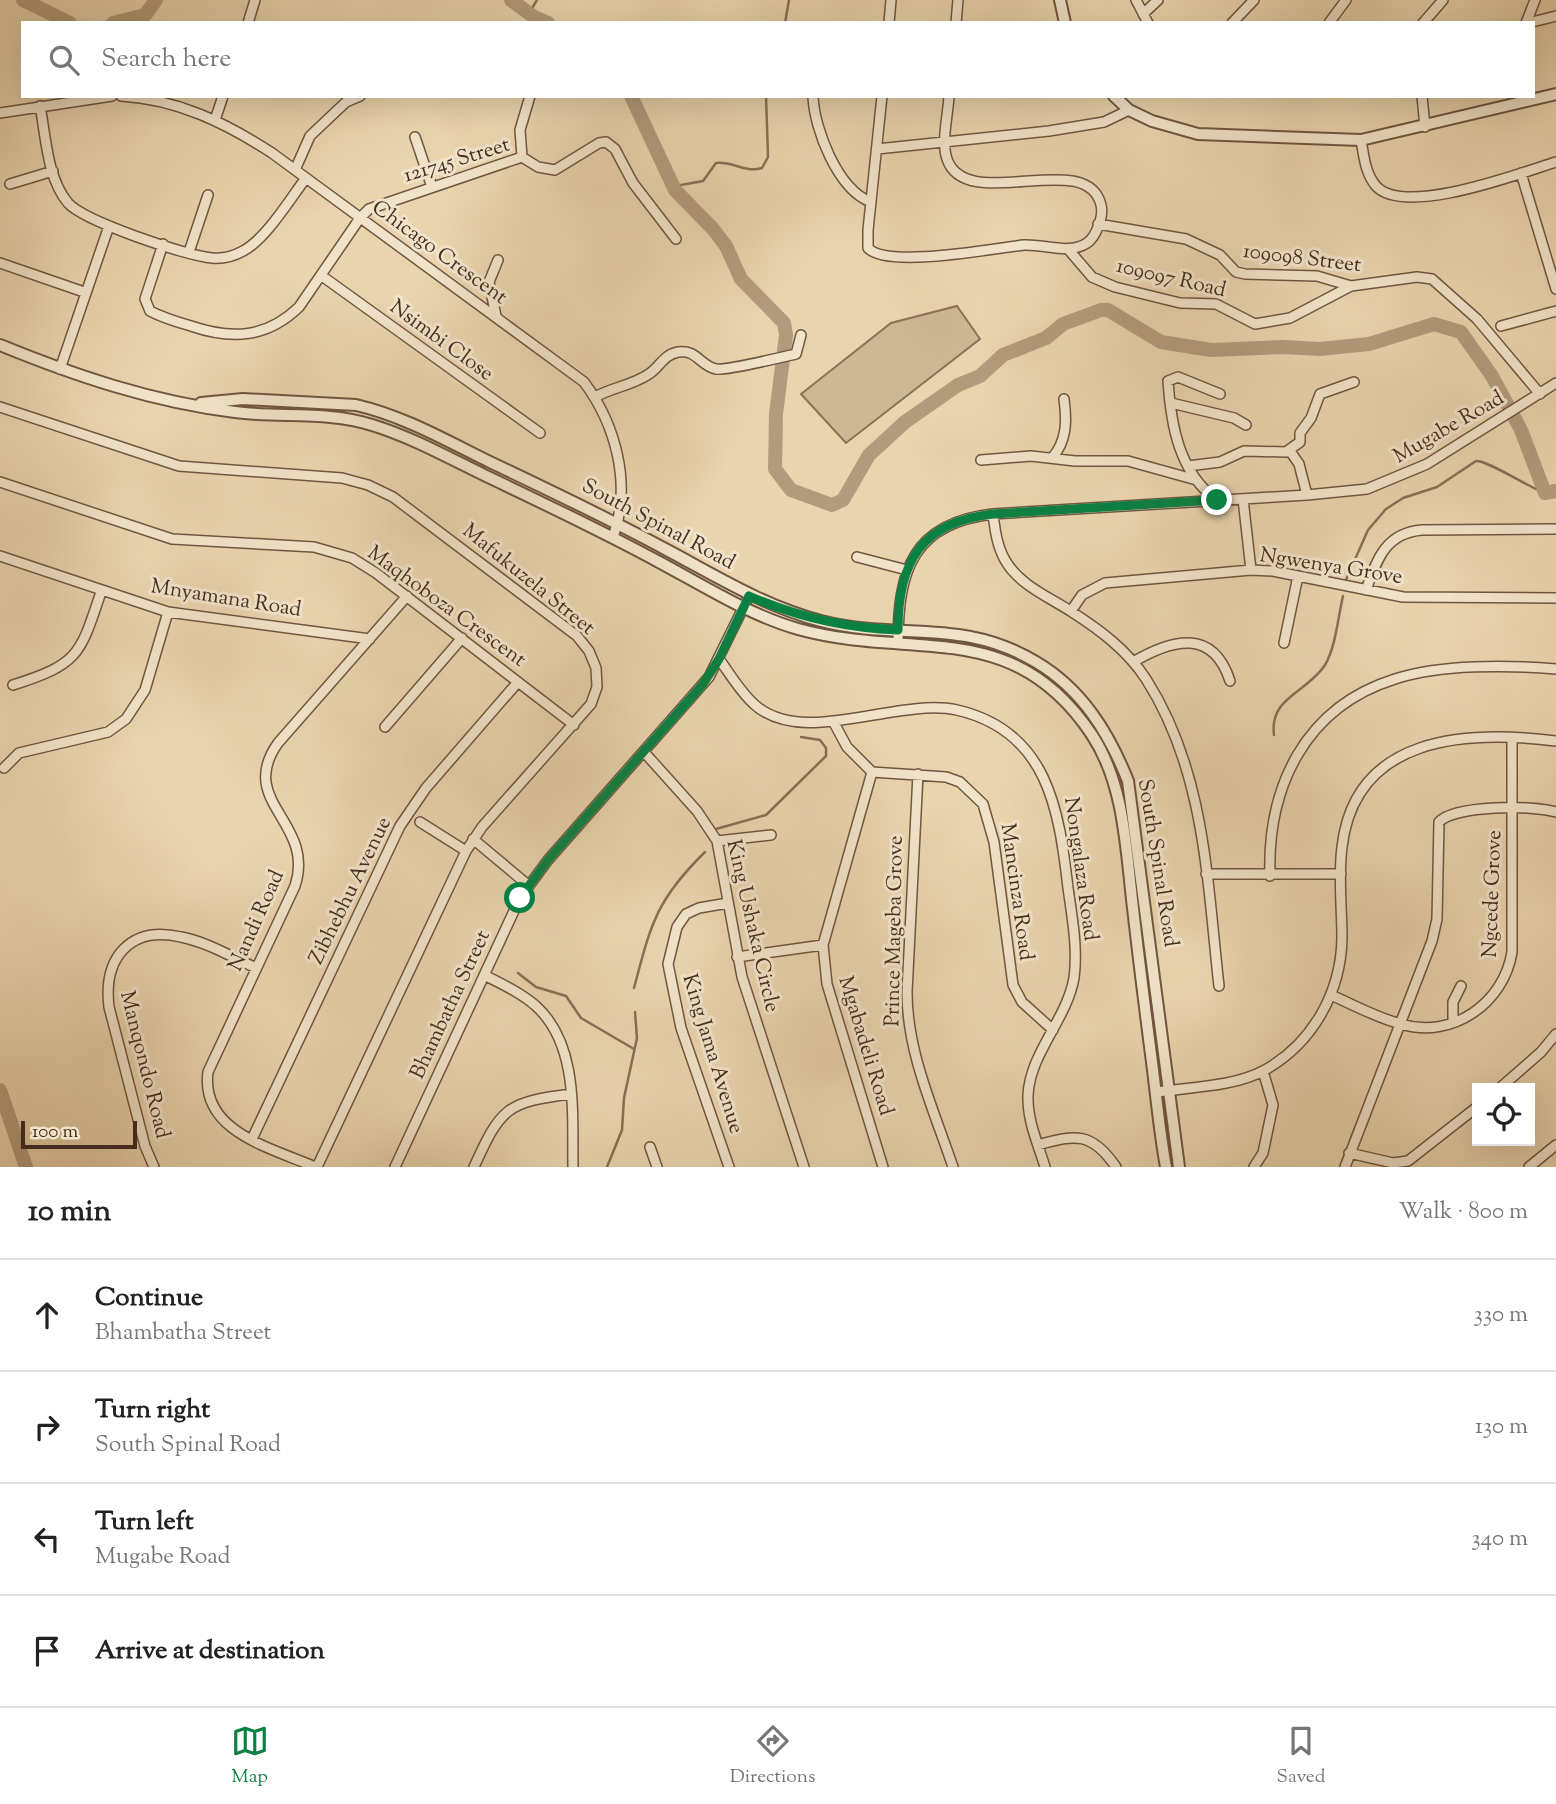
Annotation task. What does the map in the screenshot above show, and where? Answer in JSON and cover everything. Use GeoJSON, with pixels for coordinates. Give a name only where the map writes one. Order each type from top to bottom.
{"type":"FeatureCollection","features":[{"type":"Feature","properties":{"kind":"street"},"geometry":{"type":"LineString","coordinates":[[249,21],[255,0]]}},
{"type":"Feature","properties":{"kind":"street"},"geometry":{"type":"LineString","coordinates":[[889,21],[891,0]]}},
{"type":"Feature","properties":{"kind":"street"},"geometry":{"type":"LineString","coordinates":[[956,21],[958,0]]}},
{"type":"Feature","properties":{"kind":"street"},"geometry":{"type":"LineString","coordinates":[[1060,0],[1065,21]]}},
{"type":"Feature","properties":{"kind":"street"},"geometry":{"type":"LineString","coordinates":[[1136,0],[1145,19]]}},
{"type":"Feature","properties":{"kind":"street"},"geometry":{"type":"LineString","coordinates":[[1145,19],[1157,0]]}},
{"type":"Feature","properties":{"kind":"street"},"geometry":{"type":"LineString","coordinates":[[1234,21],[1254,0]]}},
{"type":"Feature","properties":{"kind":"street"},"geometry":{"type":"LineString","coordinates":[[1330,21],[1346,0]]}},
{"type":"Feature","properties":{"kind":"street"},"geometry":{"type":"LineString","coordinates":[[1425,21],[1443,0]]}},
{"type":"Feature","properties":{"kind":"street"},"geometry":{"type":"LineString","coordinates":[[1528,21],[1535,0]]}},
{"type":"Feature","properties":{"kind":"street"},"geometry":{"type":"LineString","coordinates":[[1535,21],[1556,16]]}},
{"type":"Feature","properties":{"kind":"street"},"geometry":{"type":"LineString","coordinates":[[1116,98],[1129,110],[1162,124],[1198,134],[1361,140],[1556,94]]}},
{"type":"Feature","properties":{"kind":"street"},"geometry":{"type":"LineString","coordinates":[[0,113],[98,98]]}},
{"type":"Feature","properties":{"kind":"street","name":"Chicago Crescent"},"geometry":{"type":"LineString","coordinates":[[136,98],[159,101],[234,129],[295,170],[584,382],[608,427],[623,485],[618,524],[613,537]]}},
{"type":"Feature","properties":{"kind":"street"},"geometry":{"type":"LineString","coordinates":[[215,120],[222,98]]}},
{"type":"Feature","properties":{"kind":"street"},"geometry":{"type":"LineString","coordinates":[[295,170],[310,136],[346,102],[355,98]]}},
{"type":"Feature","properties":{"kind":"street"},"geometry":{"type":"LineString","coordinates":[[522,157],[520,130],[529,98]]}},
{"type":"Feature","properties":{"kind":"street"},"geometry":{"type":"LineString","coordinates":[[813,98],[815,121],[832,158],[854,194],[871,202]]}},
{"type":"Feature","properties":{"kind":"street"},"geometry":{"type":"LineString","coordinates":[[882,98],[869,248],[882,256],[958,255],[1026,245],[1068,249],[1087,243],[1098,224],[1101,205],[1097,196],[1084,186],[1045,179],[981,184],[966,181],[950,165],[945,144],[949,98]]}},
{"type":"Feature","properties":{"kind":"street"},"geometry":{"type":"LineString","coordinates":[[1422,98],[1425,127]]}},
{"type":"Feature","properties":{"kind":"street"},"geometry":{"type":"LineString","coordinates":[[40,106],[53,171],[68,203],[86,217],[190,252],[221,259],[245,250],[256,242],[306,178]]}},
{"type":"Feature","properties":{"kind":"street"},"geometry":{"type":"LineString","coordinates":[[877,149],[945,144],[1104,122],[1129,110]]}},
{"type":"Feature","properties":{"kind":"street"},"geometry":{"type":"LineString","coordinates":[[415,137],[432,187]]}},
{"type":"Feature","properties":{"kind":"street"},"geometry":{"type":"LineString","coordinates":[[1361,140],[1371,180],[1396,198],[1421,198],[1556,162]]}},
{"type":"Feature","properties":{"kind":"street","name":"121745 Street"},"geometry":{"type":"LineString","coordinates":[[360,218],[377,205],[522,157],[538,167],[555,170],[599,143],[611,145],[633,183],[676,239]]}},
{"type":"Feature","properties":{"kind":"street"},"geometry":{"type":"LineString","coordinates":[[10,184],[53,171]]}},
{"type":"Feature","properties":{"kind":"street"},"geometry":{"type":"LineString","coordinates":[[1521,173],[1556,289]]}},
{"type":"Feature","properties":{"kind":"street"},"geometry":{"type":"LineString","coordinates":[[190,252],[208,195]]}},
{"type":"Feature","properties":{"kind":"street"},"geometry":{"type":"LineString","coordinates":[[163,244],[145,299],[150,310],[226,336],[257,333],[286,319],[322,276],[360,218]]}},
{"type":"Feature","properties":{"kind":"street","name":"109098 Street"},"geometry":{"type":"LineString","coordinates":[[1098,224],[1186,239],[1223,257],[1236,272],[1284,277],[1317,276],[1351,286],[1417,277],[1432,279],[1477,319],[1540,394]]}},
{"type":"Feature","properties":{"kind":"street"},"geometry":{"type":"LineString","coordinates":[[60,369],[84,292],[109,226]]}},
{"type":"Feature","properties":{"kind":"street","name":"109097 Road"},"geometry":{"type":"LineString","coordinates":[[1068,249],[1092,277],[1115,287],[1180,303],[1216,304],[1255,324],[1290,318],[1351,286]]}},
{"type":"Feature","properties":{"kind":"street"},"geometry":{"type":"LineString","coordinates":[[496,316],[489,282],[498,260]]}},
{"type":"Feature","properties":{"kind":"street"},"geometry":{"type":"LineString","coordinates":[[0,264],[84,292]]}},
{"type":"Feature","properties":{"kind":"street","name":"Nsimbi Close"},"geometry":{"type":"LineString","coordinates":[[322,276],[540,433]]}},
{"type":"Feature","properties":{"kind":"street"},"geometry":{"type":"LineString","coordinates":[[1501,326],[1556,311]]}},
{"type":"Feature","properties":{"kind":"street"},"geometry":{"type":"LineString","coordinates":[[594,397],[611,387],[628,386],[651,373],[663,359],[677,352],[695,354],[716,369],[795,354],[801,335]]}},
{"type":"Feature","properties":{"kind":"street","name":"South Spinal Road"},"geometry":{"type":"LineString","coordinates":[[0,345],[60,369],[188,405],[240,413],[332,417],[370,424],[415,442],[613,537],[744,607],[800,629],[839,638],[967,648],[1004,660],[1042,682],[1078,716],[1101,750],[1112,778],[1121,815],[1166,1167]]}},
{"type":"Feature","properties":{"kind":"street"},"geometry":{"type":"LineString","coordinates":[[1193,479],[1171,425],[1168,381],[1173,377],[1220,394]]}},
{"type":"Feature","properties":{"kind":"street"},"geometry":{"type":"LineString","coordinates":[[1188,466],[1220,462],[1244,451],[1290,451],[1299,444],[1300,433],[1308,423],[1320,394],[1354,382]]}},
{"type":"Feature","properties":{"kind":"street","name":"Mugabe Road"},"geometry":{"type":"LineString","coordinates":[[898,643],[907,570],[919,547],[938,530],[959,520],[993,514],[1367,489],[1404,476],[1556,383]]}},
{"type":"Feature","properties":{"kind":"street","name":"South Spinal Road"},"geometry":{"type":"LineString","coordinates":[[188,405],[243,399],[372,408],[413,424],[618,524],[749,596],[783,610],[823,622],[898,630],[963,633],[1016,651],[1067,684],[1107,734],[1128,781],[1179,1167]]}},
{"type":"Feature","properties":{"kind":"street"},"geometry":{"type":"LineString","coordinates":[[1052,458],[1061,447],[1066,427],[1064,399]]}},
{"type":"Feature","properties":{"kind":"street"},"geometry":{"type":"LineString","coordinates":[[1171,403],[1234,418],[1246,425]]}},
{"type":"Feature","properties":{"kind":"street","name":"Mafukuzela Street"},"geometry":{"type":"LineString","coordinates":[[0,407],[179,466],[342,478],[369,485],[393,497],[584,643],[596,668],[597,687],[591,704],[473,839],[316,1167]]}},
{"type":"Feature","properties":{"kind":"street"},"geometry":{"type":"LineString","coordinates":[[1290,451],[1299,464],[1307,495]]}},
{"type":"Feature","properties":{"kind":"street"},"geometry":{"type":"LineString","coordinates":[[981,460],[1004,456],[1128,461],[1193,479],[1217,500]]}},
{"type":"Feature","properties":{"kind":"street","name":"Maqhoboza Crescent"},"geometry":{"type":"LineString","coordinates":[[0,482],[172,539],[329,550],[362,564],[407,596],[574,725]]}},
{"type":"Feature","properties":{"kind":"street"},"geometry":{"type":"LineString","coordinates":[[1243,499],[1251,570]]}},
{"type":"Feature","properties":{"kind":"street"},"geometry":{"type":"LineString","coordinates":[[993,514],[997,541],[1011,569],[1027,584],[1111,640],[1133,662],[1164,710],[1187,763],[1198,809],[1219,986]]}},
{"type":"Feature","properties":{"kind":"street"},"geometry":{"type":"LineString","coordinates":[[1366,590],[1383,547],[1402,534],[1422,530],[1556,529]]}},
{"type":"Feature","properties":{"kind":"street","name":"Mnyamana Road"},"geometry":{"type":"LineString","coordinates":[[0,556],[101,592],[168,612],[370,639]]}},
{"type":"Feature","properties":{"kind":"street"},"geometry":{"type":"LineString","coordinates":[[858,557],[907,570]]}},
{"type":"Feature","properties":{"kind":"street","name":"Ngwenya Grove"},"geometry":{"type":"LineString","coordinates":[[1071,611],[1082,595],[1105,583],[1251,570],[1417,598],[1556,598]]}},
{"type":"Feature","properties":{"kind":"street"},"geometry":{"type":"LineString","coordinates":[[1284,643],[1298,576]]}},
{"type":"Feature","properties":{"kind":"street"},"geometry":{"type":"LineString","coordinates":[[13,685],[53,671],[73,658],[85,638],[101,592]]}},
{"type":"Feature","properties":{"kind":"street","name":"Nandi Road"},"geometry":{"type":"LineString","coordinates":[[316,1167],[232,1129],[216,1114],[209,1097],[207,1078],[210,1065],[295,886],[301,863],[296,842],[268,794],[265,769],[278,743],[407,596]]}},
{"type":"Feature","properties":{"kind":"street","name":"Bhambatha Street"},"geometry":{"type":"LineString","coordinates":[[395,1167],[528,886],[703,684],[719,659],[749,596]]}},
{"type":"Feature","properties":{"kind":"street"},"geometry":{"type":"LineString","coordinates":[[4,768],[19,753],[108,732],[126,719],[145,691],[168,612]]}},
{"type":"Feature","properties":{"kind":"street"},"geometry":{"type":"LineString","coordinates":[[385,727],[462,638]]}},
{"type":"Feature","properties":{"kind":"street"},"geometry":{"type":"LineString","coordinates":[[1133,662],[1169,644],[1198,644],[1219,656],[1230,681]]}},
{"type":"Feature","properties":{"kind":"street","name":"Nongalaza Road"},"geometry":{"type":"LineString","coordinates":[[719,659],[754,705],[771,716],[804,722],[903,709],[949,709],[975,716],[1006,732],[1034,761],[1050,787],[1057,811],[1074,936],[1072,986],[1029,1087],[1029,1115],[1045,1167]]}},
{"type":"Feature","properties":{"kind":"street"},"geometry":{"type":"LineString","coordinates":[[1270,876],[1270,827],[1290,766],[1304,745],[1351,701],[1394,679],[1415,674],[1445,670],[1556,669]]}},
{"type":"Feature","properties":{"kind":"street","name":"Zibhebhu Avenue"},"geometry":{"type":"LineString","coordinates":[[253,1139],[400,826],[426,788],[518,682]]}},
{"type":"Feature","properties":{"kind":"street"},"geometry":{"type":"LineString","coordinates":[[833,720],[847,747],[872,772]]}},
{"type":"Feature","properties":{"kind":"street"},"geometry":{"type":"LineString","coordinates":[[1156,1092],[1228,1082],[1263,1071],[1300,1044],[1331,995],[1341,956],[1341,850],[1349,815],[1365,785],[1378,770],[1408,752],[1431,744],[1469,738],[1556,741]]}},
{"type":"Feature","properties":{"kind":"street","name":"Ngcede Grove"},"geometry":{"type":"LineString","coordinates":[[1331,995],[1401,1025],[1435,1027],[1470,1015],[1491,999],[1510,964],[1513,809],[1511,738]]}},
{"type":"Feature","properties":{"kind":"street","name":"King Ushaka Circle"},"geometry":{"type":"LineString","coordinates":[[645,752],[697,811],[717,841],[737,957],[754,1019],[804,1167]]}},
{"type":"Feature","properties":{"kind":"street","name":"Mancinza Road"},"geometry":{"type":"LineString","coordinates":[[872,772],[946,777],[960,782],[983,804],[994,842],[1013,985],[1022,1002],[1053,1030]]}},
{"type":"Feature","properties":{"kind":"street","name":"Mgabadeli Road"},"geometry":{"type":"LineString","coordinates":[[872,772],[823,945],[827,984],[883,1167]]}},
{"type":"Feature","properties":{"kind":"street","name":"Prince Mageba Grove"},"geometry":{"type":"LineString","coordinates":[[918,774],[909,1026],[915,1055],[953,1167]]}},
{"type":"Feature","properties":{"kind":"street"},"geometry":{"type":"LineString","coordinates":[[1345,1167],[1436,929],[1439,822],[1457,812],[1513,809],[1556,812]]}},
{"type":"Feature","properties":{"kind":"street"},"geometry":{"type":"LineString","coordinates":[[420,822],[466,852]]}},
{"type":"Feature","properties":{"kind":"street"},"geometry":{"type":"LineString","coordinates":[[717,841],[771,835]]}},
{"type":"Feature","properties":{"kind":"street"},"geometry":{"type":"LineString","coordinates":[[473,839],[528,886]]}},
{"type":"Feature","properties":{"kind":"street"},"geometry":{"type":"LineString","coordinates":[[1206,874],[1341,874]]}},
{"type":"Feature","properties":{"kind":"street","name":"King Jama Avenue"},"geometry":{"type":"LineString","coordinates":[[728,903],[699,908],[686,914],[677,927],[668,964],[678,1020],[729,1167]]}},
{"type":"Feature","properties":{"kind":"street","name":"Manqondo Road"},"geometry":{"type":"LineString","coordinates":[[154,1167],[145,1146],[109,1007],[107,984],[111,964],[128,944],[170,935],[209,946],[256,968]]}},
{"type":"Feature","properties":{"kind":"street"},"geometry":{"type":"LineString","coordinates":[[737,957],[823,945]]}},
{"type":"Feature","properties":{"kind":"street"},"geometry":{"type":"LineString","coordinates":[[484,975],[527,999],[544,1014],[562,1047],[570,1094],[573,1167]]}},
{"type":"Feature","properties":{"kind":"street"},"geometry":{"type":"LineString","coordinates":[[1453,1023],[1453,1002],[1461,986]]}},
{"type":"Feature","properties":{"kind":"street"},"geometry":{"type":"LineString","coordinates":[[1506,1083],[1541,1052],[1556,1034]]}},
{"type":"Feature","properties":{"kind":"street"},"geometry":{"type":"LineString","coordinates":[[1254,1167],[1263,1153],[1273,1113],[1273,1099],[1263,1071]]}},
{"type":"Feature","properties":{"kind":"street"},"geometry":{"type":"LineString","coordinates":[[474,1167],[494,1126],[505,1112],[527,1100],[570,1094]]}},
{"type":"Feature","properties":{"kind":"street"},"geometry":{"type":"LineString","coordinates":[[1349,1153],[1392,1163],[1408,1161],[1472,1111]]}},
{"type":"Feature","properties":{"kind":"street"},"geometry":{"type":"LineString","coordinates":[[1038,1145],[1060,1139],[1082,1138],[1099,1145],[1116,1167]]}},
{"type":"Feature","properties":{"kind":"street"},"geometry":{"type":"LineString","coordinates":[[1529,1167],[1556,1145]]}},
{"type":"Feature","properties":{"kind":"street"},"geometry":{"type":"LineString","coordinates":[[650,1147],[657,1167]]}},
{"type":"Feature","properties":{"kind":"shaded area"},"geometry":{"type":"Polygon","coordinates":[[[957,306],[980,339],[846,443],[801,394],[891,323],[957,306]]]}},
{"type":"Feature","properties":{"kind":"waterway"},"geometry":{"type":"LineString","coordinates":[[23,0],[66,21]]}},
{"type":"Feature","properties":{"kind":"waterway"},"geometry":{"type":"LineString","coordinates":[[121,21],[145,15],[156,0]]}},
{"type":"Feature","properties":{"kind":"waterway"},"geometry":{"type":"LineString","coordinates":[[511,0],[543,21]]}},
{"type":"Feature","properties":{"kind":"waterway"},"geometry":{"type":"LineString","coordinates":[[529,13],[537,0]]}},
{"type":"Feature","properties":{"kind":"waterway"},"geometry":{"type":"LineString","coordinates":[[785,21],[789,0]]}},
{"type":"Feature","properties":{"kind":"waterway"},"geometry":{"type":"LineString","coordinates":[[632,98],[675,190],[726,246],[741,279],[784,323],[786,335],[776,414],[775,469],[791,490],[832,505],[843,500],[869,455],[905,422],[958,385],[980,376],[1003,355],[1046,338],[1063,324],[1108,310],[1161,342],[1211,350],[1283,347],[1320,349],[1369,344],[1434,324],[1461,332],[1492,376],[1521,430],[1545,493],[1556,491]]}},
{"type":"Feature","properties":{"kind":"waterway"},"geometry":{"type":"LineString","coordinates":[[675,190],[681,185],[703,181],[716,163],[750,169],[762,168],[768,157],[766,98]]}},
{"type":"Feature","properties":{"kind":"waterway"},"geometry":{"type":"LineString","coordinates":[[1345,582],[1368,530],[1386,509],[1403,498],[1437,487],[1476,461],[1545,493]]}},
{"type":"Feature","properties":{"kind":"waterway"},"geometry":{"type":"LineString","coordinates":[[1274,735],[1277,712],[1317,674],[1329,657],[1343,596]]}},
{"type":"Feature","properties":{"kind":"waterway"},"geometry":{"type":"LineString","coordinates":[[716,829],[766,815],[826,756],[826,748],[820,740],[801,737]]}},
{"type":"Feature","properties":{"kind":"waterway"},"geometry":{"type":"LineString","coordinates":[[634,988],[657,914],[676,884],[705,852]]}},
{"type":"Feature","properties":{"kind":"waterway"},"geometry":{"type":"LineString","coordinates":[[518,973],[536,987],[566,996],[581,1018],[634,1049]]}},
{"type":"Feature","properties":{"kind":"waterway"},"geometry":{"type":"LineString","coordinates":[[607,1167],[622,1130],[624,1098],[637,1038],[635,1012]]}},
{"type":"Feature","properties":{"kind":"waterway"},"geometry":{"type":"LineString","coordinates":[[0,1090],[26,1167]]}},
{"type":"Feature","properties":{"kind":"route"},"geometry":{"type":"LineString","coordinates":[[520,898],[548,860],[703,684],[719,659],[749,596],[823,622],[898,630],[902,592],[913,556],[938,530],[959,520],[993,514],[1217,500]]}}]}
